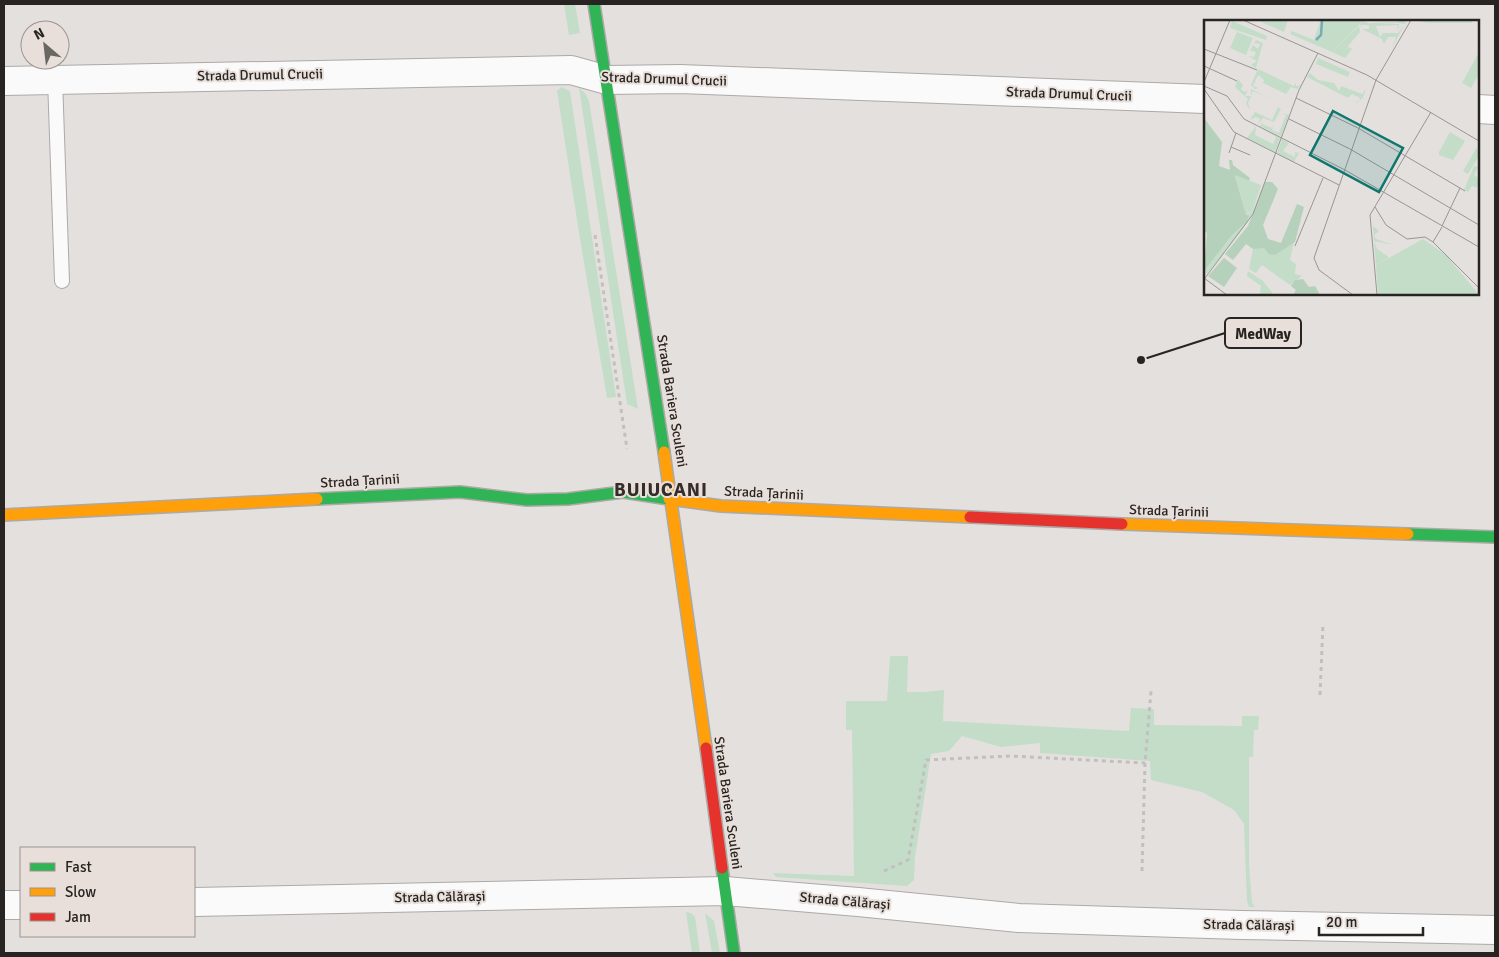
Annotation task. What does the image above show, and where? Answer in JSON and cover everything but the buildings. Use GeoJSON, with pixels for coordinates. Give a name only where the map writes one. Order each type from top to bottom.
{"type":"FeatureCollection","features":[{"type":"Feature","properties":{"kind":"street","name":"Strada Bariera Sculeni"},"geometry":{"type":"LineString","coordinates":[[594,4],[672,500],[734,953]]}},
{"type":"Feature","properties":{"kind":"street","name":"Strada Drumul Crucii"},"geometry":{"type":"LineString","coordinates":[[4,81],[571,70],[607,80],[680,79],[1204,99]]}},
{"type":"Feature","properties":{"kind":"street"},"geometry":{"type":"LineString","coordinates":[[1479,109],[1495,110]]}},
{"type":"Feature","properties":{"kind":"street","name":"Strada Țarinii"},"geometry":{"type":"LineString","coordinates":[[4,515],[460,492],[527,500],[568,499],[624,492],[721,506],[1114,524],[1495,537]]}},
{"type":"Feature","properties":{"kind":"street","name":"Strada Călărași"},"geometry":{"type":"LineString","coordinates":[[195,902],[725,891],[1019,918],[1495,930]]}},
{"type":"Feature","properties":{"kind":"street"},"geometry":{"type":"LineString","coordinates":[[4,906],[20,905]]}},
{"type":"Feature","properties":{"kind":"lane"},"geometry":{"type":"LineString","coordinates":[[54,79],[62,281]]}},
{"type":"Feature","properties":{"kind":"path"},"geometry":{"type":"LineString","coordinates":[[595,235],[627,449]]}},
{"type":"Feature","properties":{"kind":"path"},"geometry":{"type":"LineString","coordinates":[[1320,695],[1323,624]]}},
{"type":"Feature","properties":{"kind":"path"},"geometry":{"type":"LineString","coordinates":[[1142,871],[1145,763],[1151,690]]}},
{"type":"Feature","properties":{"kind":"path"},"geometry":{"type":"LineString","coordinates":[[858,902],[876,875],[908,860],[926,760],[1010,756],[1145,763]]}},
{"type":"Feature","properties":{"kind":"green space"},"geometry":{"type":"Polygon","coordinates":[[[564,4],[575,4],[580,33],[569,35],[564,4]]]}},
{"type":"Feature","properties":{"kind":"green space"},"geometry":{"type":"Polygon","coordinates":[[[561,87],[570,91],[616,397],[607,398],[557,91],[561,87]]]}},
{"type":"Feature","properties":{"kind":"green space"},"geometry":{"type":"Polygon","coordinates":[[[579,88],[585,93],[589,101],[638,409],[627,404],[579,88]]]}},
{"type":"Feature","properties":{"kind":"green space"},"geometry":{"type":"Polygon","coordinates":[[[890,656],[908,656],[907,692],[944,690],[943,721],[1129,731],[1131,708],[1154,709],[1154,725],[1242,726],[1242,716],[1259,716],[1258,730],[1254,730],[1253,757],[1249,757],[1249,865],[1252,903],[1255,907],[1249,907],[1247,901],[1244,824],[1234,810],[1202,792],[1151,780],[1150,761],[1040,753],[1040,743],[1001,747],[962,736],[949,751],[931,754],[915,857],[914,880],[907,886],[776,877],[773,873],[854,876],[852,730],[846,730],[846,701],[887,701],[890,656]]]}},
{"type":"Feature","properties":{"kind":"green space"},"geometry":{"type":"Polygon","coordinates":[[[686,912],[691,913],[695,917],[700,953],[692,953],[686,912]]]}},
{"type":"Feature","properties":{"kind":"green space"},"geometry":{"type":"Polygon","coordinates":[[[705,913],[714,921],[720,953],[712,953],[705,913]]]}},
{"type":"Feature","properties":{"kind":"traffic: fast"},"geometry":{"type":"LineString","coordinates":[[594,4],[664,452]]}},
{"type":"Feature","properties":{"kind":"traffic: fast"},"geometry":{"type":"LineString","coordinates":[[317,499],[460,492],[527,500],[568,499],[623,492],[669,499]]}},
{"type":"Feature","properties":{"kind":"traffic: fast"},"geometry":{"type":"LineString","coordinates":[[1408,534],[1495,537]]}},
{"type":"Feature","properties":{"kind":"traffic: fast"},"geometry":{"type":"LineString","coordinates":[[722,868],[734,953]]}},
{"type":"Feature","properties":{"kind":"traffic: slow"},"geometry":{"type":"LineString","coordinates":[[664,452],[706,748]]}},
{"type":"Feature","properties":{"kind":"traffic: slow"},"geometry":{"type":"LineString","coordinates":[[4,515],[317,499]]}},
{"type":"Feature","properties":{"kind":"traffic: slow"},"geometry":{"type":"LineString","coordinates":[[669,499],[721,506],[970,517]]}},
{"type":"Feature","properties":{"kind":"traffic: slow"},"geometry":{"type":"LineString","coordinates":[[1122,524],[1408,534]]}},
{"type":"Feature","properties":{"kind":"traffic: jam"},"geometry":{"type":"LineString","coordinates":[[970,517],[1122,524]]}},
{"type":"Feature","properties":{"kind":"traffic: jam"},"geometry":{"type":"LineString","coordinates":[[706,748],[722,868]]}},
{"type":"Feature","properties":{"kind":"place","name":"MedWay"},"geometry":{"type":"Point","coordinates":[1141,360]}},
{"type":"Feature","properties":{"kind":"district","name":"BUIUCANI"},"geometry":{"type":"Point","coordinates":[661,490]}}]}
